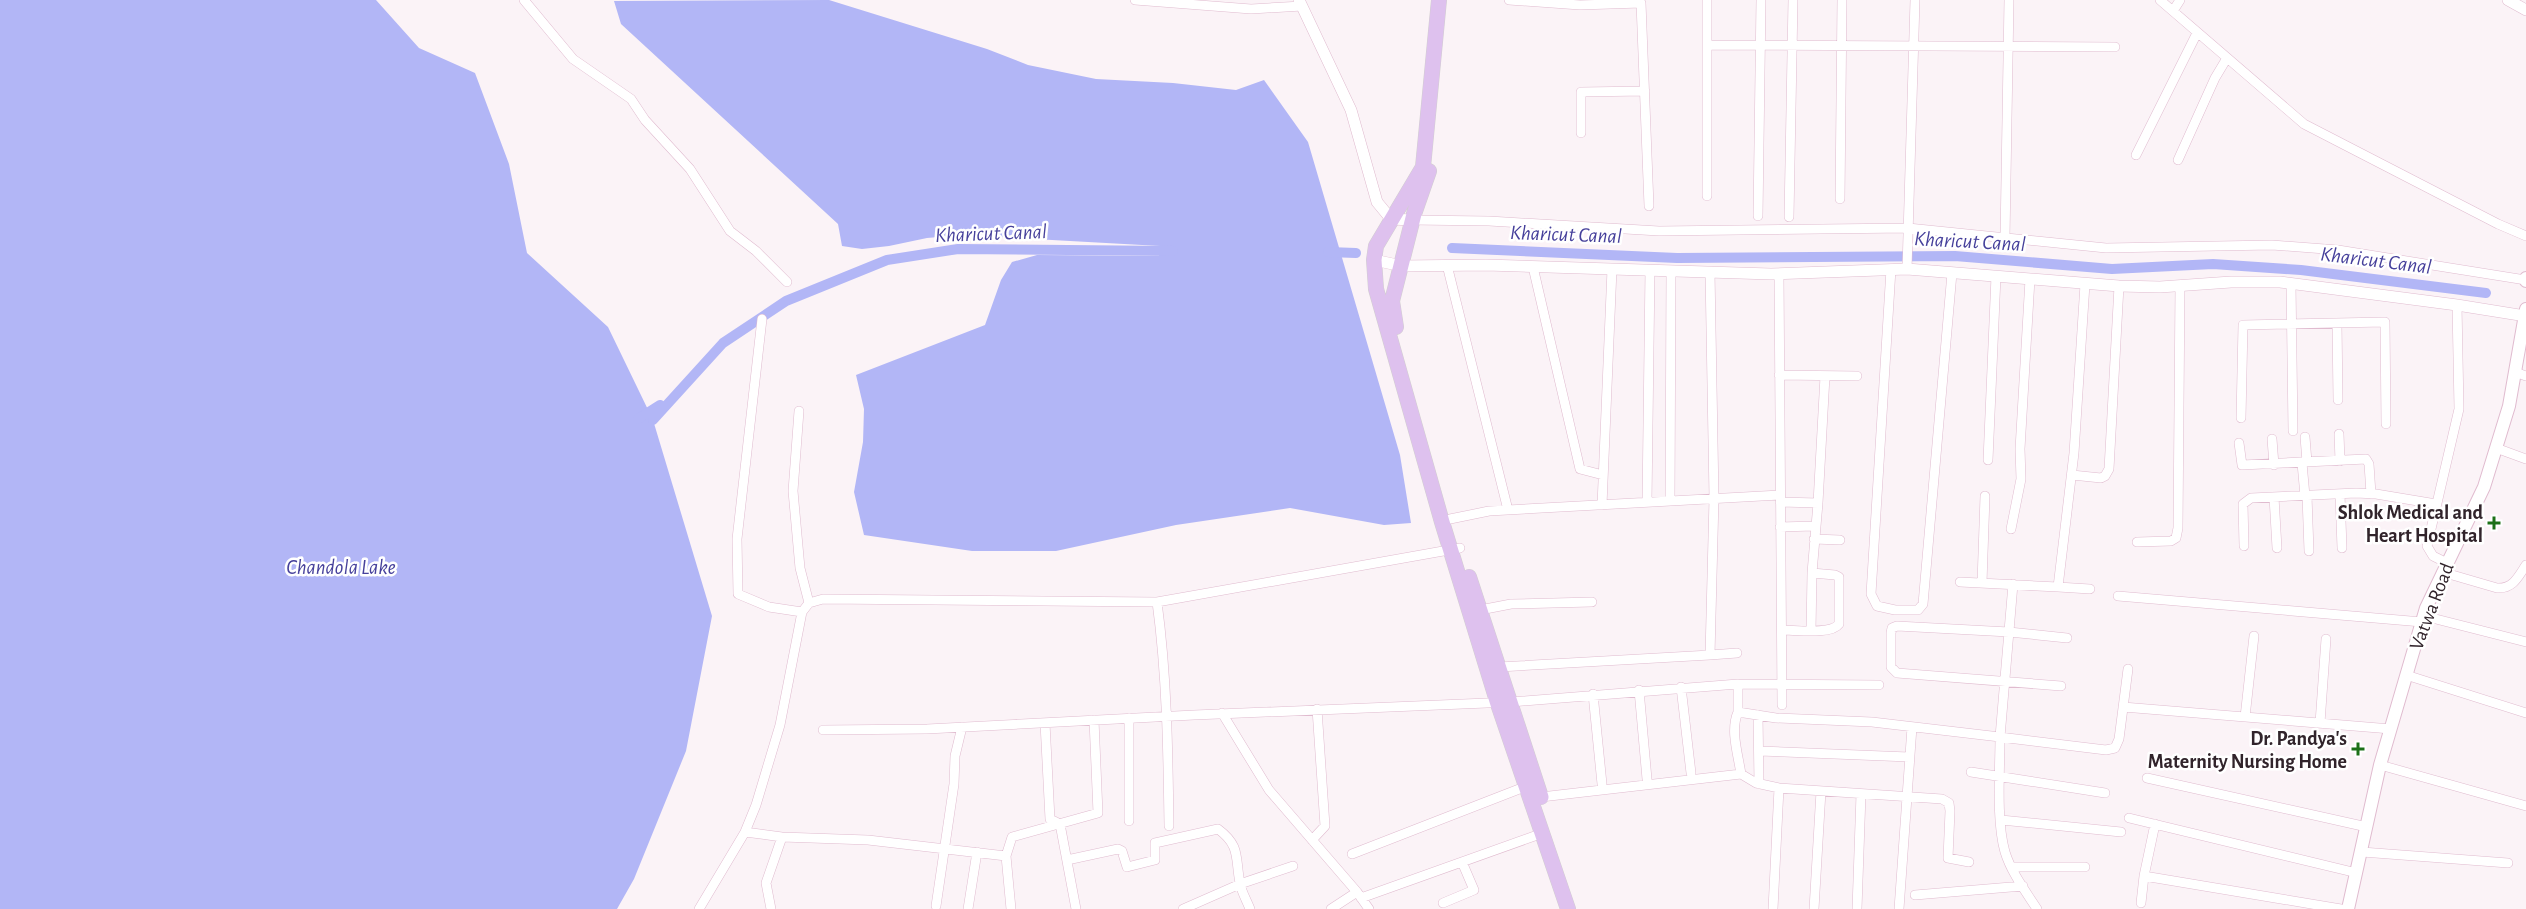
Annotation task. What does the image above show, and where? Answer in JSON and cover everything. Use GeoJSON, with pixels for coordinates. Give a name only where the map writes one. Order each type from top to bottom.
{"type":"FeatureCollection","features":[{"type":"Feature","properties":{"kind":"main road"},"geometry":{"type":"LineString","coordinates":[[1439,0],[1423,167],[1376,246],[1374,260],[1376,289],[1402,389],[1504,702],[1527,786],[1568,909]]}},
{"type":"Feature","properties":{"kind":"main road"},"geometry":{"type":"LineString","coordinates":[[1446,0],[1430,168],[1412,220],[1392,301],[1398,336],[1450,519],[1455,549],[1480,610],[1499,667],[1504,702],[1541,797],[1578,909]]}},
{"type":"Feature","properties":{"kind":"main road","name":"Vatwa Road"},"geometry":{"type":"LineString","coordinates":[[2348,909],[2380,765],[2423,619],[2445,567],[2484,487],[2521,374],[2526,314]]}},
{"type":"Feature","properties":{"kind":"street"},"geometry":{"type":"LineString","coordinates":[[524,0],[573,59],[631,99],[646,120],[690,169],[730,231],[756,251],[787,282]]}},
{"type":"Feature","properties":{"kind":"street"},"geometry":{"type":"LineString","coordinates":[[1135,0],[1251,9],[1301,3],[1351,110],[1377,202],[1392,219],[1659,230],[1908,228],[2106,248],[2291,246],[2338,250],[2526,280]]}},
{"type":"Feature","properties":{"kind":"street"},"geometry":{"type":"LineString","coordinates":[[1509,0],[1580,5],[1641,3],[1649,206]]}},
{"type":"Feature","properties":{"kind":"street"},"geometry":{"type":"LineString","coordinates":[[1707,0],[1707,196]]}},
{"type":"Feature","properties":{"kind":"street"},"geometry":{"type":"LineString","coordinates":[[1758,216],[1761,0]]}},
{"type":"Feature","properties":{"kind":"street"},"geometry":{"type":"LineString","coordinates":[[1789,217],[1793,0]]}},
{"type":"Feature","properties":{"kind":"street"},"geometry":{"type":"LineString","coordinates":[[1840,199],[1842,0]]}},
{"type":"Feature","properties":{"kind":"street"},"geometry":{"type":"LineString","coordinates":[[1907,269],[1915,0]]}},
{"type":"Feature","properties":{"kind":"street"},"geometry":{"type":"LineString","coordinates":[[2004,238],[2009,0]]}},
{"type":"Feature","properties":{"kind":"street"},"geometry":{"type":"LineString","coordinates":[[2160,0],[2304,124],[2498,224],[2526,236]]}},
{"type":"Feature","properties":{"kind":"street"},"geometry":{"type":"LineString","coordinates":[[2174,11],[2180,0]]}},
{"type":"Feature","properties":{"kind":"street"},"geometry":{"type":"LineString","coordinates":[[2508,0],[2526,10]]}},
{"type":"Feature","properties":{"kind":"street"},"geometry":{"type":"LineString","coordinates":[[2136,156],[2197,33]]}},
{"type":"Feature","properties":{"kind":"street"},"geometry":{"type":"LineString","coordinates":[[1708,45],[2115,47]]}},
{"type":"Feature","properties":{"kind":"street"},"geometry":{"type":"LineString","coordinates":[[2178,160],[2215,78],[2227,58]]}},
{"type":"Feature","properties":{"kind":"street"},"geometry":{"type":"LineString","coordinates":[[1581,133],[1581,92],[1645,91]]}},
{"type":"Feature","properties":{"kind":"street"},"geometry":{"type":"LineString","coordinates":[[1374,260],[1402,266],[1448,265],[1779,274],[1907,269],[2119,286],[2180,286],[2232,282],[2291,284],[2526,314]]}},
{"type":"Feature","properties":{"kind":"street"},"geometry":{"type":"LineString","coordinates":[[1448,265],[1508,510]]}},
{"type":"Feature","properties":{"kind":"street"},"geometry":{"type":"LineString","coordinates":[[1533,267],[1580,469],[1603,474]]}},
{"type":"Feature","properties":{"kind":"street"},"geometry":{"type":"LineString","coordinates":[[1602,505],[1612,269]]}},
{"type":"Feature","properties":{"kind":"street"},"geometry":{"type":"LineString","coordinates":[[1891,269],[1871,594],[1877,606],[1909,611],[1918,610],[1923,604],[1952,272]]}},
{"type":"Feature","properties":{"kind":"street"},"geometry":{"type":"LineString","coordinates":[[1647,502],[1650,270]]}},
{"type":"Feature","properties":{"kind":"street"},"geometry":{"type":"LineString","coordinates":[[1670,501],[1671,271]]}},
{"type":"Feature","properties":{"kind":"street"},"geometry":{"type":"LineString","coordinates":[[1710,272],[1714,498],[1710,655]]}},
{"type":"Feature","properties":{"kind":"street"},"geometry":{"type":"LineString","coordinates":[[1779,274],[1782,705]]}},
{"type":"Feature","properties":{"kind":"street"},"geometry":{"type":"LineString","coordinates":[[1988,460],[1996,276]]}},
{"type":"Feature","properties":{"kind":"street"},"geometry":{"type":"LineString","coordinates":[[2011,529],[2021,480],[2020,449],[2030,279]]}},
{"type":"Feature","properties":{"kind":"street"},"geometry":{"type":"LineString","coordinates":[[2058,587],[2072,475],[2085,284]]}},
{"type":"Feature","properties":{"kind":"street"},"geometry":{"type":"LineString","coordinates":[[2291,284],[2293,431]]}},
{"type":"Feature","properties":{"kind":"street"},"geometry":{"type":"LineString","coordinates":[[2072,475],[2101,478],[2105,476],[2108,469],[2119,286]]}},
{"type":"Feature","properties":{"kind":"street"},"geometry":{"type":"LineString","coordinates":[[2137,542],[2170,541],[2176,538],[2178,528],[2180,286]]}},
{"type":"Feature","properties":{"kind":"street"},"geometry":{"type":"LineString","coordinates":[[2457,304],[2459,409],[2427,546],[2433,556],[2445,567],[2497,588],[2506,588],[2514,583],[2526,565]]}},
{"type":"Feature","properties":{"kind":"street"},"geometry":{"type":"LineString","coordinates":[[762,319],[737,540],[738,594],[768,607],[802,612]]}},
{"type":"Feature","properties":{"kind":"street"},"geometry":{"type":"LineString","coordinates":[[2241,418],[2243,324],[2385,322],[2386,424]]}},
{"type":"Feature","properties":{"kind":"street"},"geometry":{"type":"LineString","coordinates":[[2337,323],[2338,400]]}},
{"type":"Feature","properties":{"kind":"street"},"geometry":{"type":"LineString","coordinates":[[1779,375],[1857,376]]}},
{"type":"Feature","properties":{"kind":"street"},"geometry":{"type":"LineString","coordinates":[[1812,631],[1814,526],[1818,503],[1825,376]]}},
{"type":"Feature","properties":{"kind":"street"},"geometry":{"type":"LineString","coordinates":[[799,411],[792,491],[800,568],[809,603]]}},
{"type":"Feature","properties":{"kind":"street"},"geometry":{"type":"LineString","coordinates":[[2338,434],[2340,461]]}},
{"type":"Feature","properties":{"kind":"street"},"geometry":{"type":"LineString","coordinates":[[2305,437],[2304,463],[2309,551]]}},
{"type":"Feature","properties":{"kind":"street"},"geometry":{"type":"LineString","coordinates":[[2272,439],[2274,465]]}},
{"type":"Feature","properties":{"kind":"street"},"geometry":{"type":"LineString","coordinates":[[2240,443],[2242,465],[2274,465],[2366,459],[2369,464],[2371,494]]}},
{"type":"Feature","properties":{"kind":"street"},"geometry":{"type":"LineString","coordinates":[[2496,448],[2526,459]]}},
{"type":"Feature","properties":{"kind":"street"},"geometry":{"type":"LineString","coordinates":[[2340,494],[2342,548]]}},
{"type":"Feature","properties":{"kind":"street"},"geometry":{"type":"LineString","coordinates":[[2244,546],[2243,504],[2251,498],[2371,494],[2436,504]]}},
{"type":"Feature","properties":{"kind":"street"},"geometry":{"type":"LineString","coordinates":[[1982,583],[1985,496]]}},
{"type":"Feature","properties":{"kind":"street"},"geometry":{"type":"LineString","coordinates":[[2274,497],[2277,548]]}},
{"type":"Feature","properties":{"kind":"street"},"geometry":{"type":"LineString","coordinates":[[1450,519],[1508,510],[1714,498],[1780,498],[1818,503]]}},
{"type":"Feature","properties":{"kind":"street"},"geometry":{"type":"LineString","coordinates":[[1780,527],[1814,526]]}},
{"type":"Feature","properties":{"kind":"street"},"geometry":{"type":"LineString","coordinates":[[1814,539],[1840,540]]}},
{"type":"Feature","properties":{"kind":"street"},"geometry":{"type":"LineString","coordinates":[[699,909],[745,832],[756,805],[780,725],[802,612],[809,603],[823,599],[1157,602],[1455,549]]}},
{"type":"Feature","properties":{"kind":"street"},"geometry":{"type":"LineString","coordinates":[[1782,630],[1828,631],[1836,628],[1839,624],[1839,577],[1812,573]]}},
{"type":"Feature","properties":{"kind":"street"},"geometry":{"type":"LineString","coordinates":[[1960,582],[2090,589]]}},
{"type":"Feature","properties":{"kind":"street"},"geometry":{"type":"LineString","coordinates":[[2013,584],[2000,737],[2001,820],[2005,850],[2037,909]]}},
{"type":"Feature","properties":{"kind":"street"},"geometry":{"type":"LineString","coordinates":[[2118,596],[2423,619],[2526,642]]}},
{"type":"Feature","properties":{"kind":"street"},"geometry":{"type":"LineString","coordinates":[[1157,602],[1163,648],[1167,716],[1168,826]]}},
{"type":"Feature","properties":{"kind":"street"},"geometry":{"type":"LineString","coordinates":[[1480,610],[1511,604],[1592,602]]}},
{"type":"Feature","properties":{"kind":"street"},"geometry":{"type":"LineString","coordinates":[[2061,686],[1894,672],[1891,667],[1891,633],[1892,628],[1897,626],[2009,632],[2067,638]]}},
{"type":"Feature","properties":{"kind":"street"},"geometry":{"type":"LineString","coordinates":[[2245,717],[2254,636]]}},
{"type":"Feature","properties":{"kind":"street"},"geometry":{"type":"LineString","coordinates":[[2320,723],[2326,639]]}},
{"type":"Feature","properties":{"kind":"street"},"geometry":{"type":"LineString","coordinates":[[1499,667],[1737,653]]}},
{"type":"Feature","properties":{"kind":"street"},"geometry":{"type":"LineString","coordinates":[[1738,712],[1912,727],[2106,750],[2115,748],[2119,739],[2128,669]]}},
{"type":"Feature","properties":{"kind":"street"},"geometry":{"type":"LineString","coordinates":[[2406,675],[2526,713]]}},
{"type":"Feature","properties":{"kind":"street"},"geometry":{"type":"LineString","coordinates":[[1738,684],[1738,712],[1734,729],[1741,774]]}},
{"type":"Feature","properties":{"kind":"street"},"geometry":{"type":"LineString","coordinates":[[823,730],[962,727],[1317,709],[1504,702],[1639,690],[1738,684],[1879,685]]}},
{"type":"Feature","properties":{"kind":"street"},"geometry":{"type":"LineString","coordinates":[[1681,687],[1691,773]]}},
{"type":"Feature","properties":{"kind":"street"},"geometry":{"type":"LineString","coordinates":[[1639,690],[1647,778]]}},
{"type":"Feature","properties":{"kind":"street"},"geometry":{"type":"LineString","coordinates":[[1593,694],[1602,784]]}},
{"type":"Feature","properties":{"kind":"street"},"geometry":{"type":"LineString","coordinates":[[2123,707],[2391,729]]}},
{"type":"Feature","properties":{"kind":"street"},"geometry":{"type":"LineString","coordinates":[[1312,840],[1325,826],[1317,709]]}},
{"type":"Feature","properties":{"kind":"street"},"geometry":{"type":"LineString","coordinates":[[1222,714],[1269,790],[1359,895],[1368,909]]}},
{"type":"Feature","properties":{"kind":"street"},"geometry":{"type":"LineString","coordinates":[[1758,715],[1759,784]]}},
{"type":"Feature","properties":{"kind":"street"},"geometry":{"type":"LineString","coordinates":[[1129,718],[1129,821]]}},
{"type":"Feature","properties":{"kind":"street"},"geometry":{"type":"LineString","coordinates":[[1011,909],[1006,856],[1012,837],[1098,813],[1094,720]]}},
{"type":"Feature","properties":{"kind":"street"},"geometry":{"type":"LineString","coordinates":[[1045,723],[1050,819],[1060,824]]}},
{"type":"Feature","properties":{"kind":"street"},"geometry":{"type":"LineString","coordinates":[[936,906],[943,848],[954,784],[955,756],[962,727]]}},
{"type":"Feature","properties":{"kind":"street"},"geometry":{"type":"LineString","coordinates":[[1899,909],[1912,727]]}},
{"type":"Feature","properties":{"kind":"street"},"geometry":{"type":"LineString","coordinates":[[1759,751],[1909,757]]}},
{"type":"Feature","properties":{"kind":"street"},"geometry":{"type":"LineString","coordinates":[[2380,765],[2526,806]]}},
{"type":"Feature","properties":{"kind":"street"},"geometry":{"type":"LineString","coordinates":[[1970,772],[2104,793]]}},
{"type":"Feature","properties":{"kind":"street"},"geometry":{"type":"LineString","coordinates":[[1541,797],[1741,774],[1759,784],[1779,788],[1942,799],[1949,804],[1948,858],[1953,861],[1969,862]]}},
{"type":"Feature","properties":{"kind":"street"},"geometry":{"type":"LineString","coordinates":[[2147,778],[2367,827]]}},
{"type":"Feature","properties":{"kind":"street"},"geometry":{"type":"LineString","coordinates":[[1352,854],[1527,786]]}},
{"type":"Feature","properties":{"kind":"street"},"geometry":{"type":"LineString","coordinates":[[1773,909],[1779,788]]}},
{"type":"Feature","properties":{"kind":"street"},"geometry":{"type":"LineString","coordinates":[[1814,909],[1821,791]]}},
{"type":"Feature","properties":{"kind":"street"},"geometry":{"type":"LineString","coordinates":[[1856,909],[1860,794]]}},
{"type":"Feature","properties":{"kind":"street"},"geometry":{"type":"LineString","coordinates":[[2129,818],[2357,872]]}},
{"type":"Feature","properties":{"kind":"street"},"geometry":{"type":"LineString","coordinates":[[2001,820],[2121,832]]}},
{"type":"Feature","properties":{"kind":"street"},"geometry":{"type":"LineString","coordinates":[[1060,824],[1076,909]]}},
{"type":"Feature","properties":{"kind":"street"},"geometry":{"type":"LineString","coordinates":[[2141,903],[2144,876],[2155,824]]}},
{"type":"Feature","properties":{"kind":"street"},"geometry":{"type":"LineString","coordinates":[[1067,860],[1118,848],[1122,851],[1127,867],[1155,860],[1155,843],[1218,829],[1233,841],[1240,884],[1250,909]]}},
{"type":"Feature","properties":{"kind":"street"},"geometry":{"type":"LineString","coordinates":[[745,832],[782,837],[868,840],[1006,856]]}},
{"type":"Feature","properties":{"kind":"street"},"geometry":{"type":"LineString","coordinates":[[1331,909],[1359,895],[1462,862],[1543,833]]}},
{"type":"Feature","properties":{"kind":"street"},"geometry":{"type":"LineString","coordinates":[[771,909],[766,883],[782,837]]}},
{"type":"Feature","properties":{"kind":"street"},"geometry":{"type":"LineString","coordinates":[[968,909],[977,852]]}},
{"type":"Feature","properties":{"kind":"street"},"geometry":{"type":"LineString","coordinates":[[2362,852],[2508,863]]}},
{"type":"Feature","properties":{"kind":"street"},"geometry":{"type":"LineString","coordinates":[[1443,903],[1474,890],[1462,862]]}},
{"type":"Feature","properties":{"kind":"street"},"geometry":{"type":"LineString","coordinates":[[1183,909],[1240,884],[1293,866]]}},
{"type":"Feature","properties":{"kind":"street"},"geometry":{"type":"LineString","coordinates":[[2013,867],[2085,867]]}},
{"type":"Feature","properties":{"kind":"street"},"geometry":{"type":"LineString","coordinates":[[2144,876],[2341,909]]}},
{"type":"Feature","properties":{"kind":"street"},"geometry":{"type":"LineString","coordinates":[[1915,895],[2023,886]]}},
{"type":"Feature","properties":{"kind":"water","name":"Chandola Lake"},"geometry":{"type":"Polygon","coordinates":[[[0,0],[376,0],[419,48],[475,73],[509,164],[527,253],[608,327],[653,420],[712,616],[686,751],[634,879],[617,909],[0,909],[0,0]]]}},
{"type":"Feature","properties":{"kind":"water"},"geometry":{"type":"Polygon","coordinates":[[[829,0],[987,49],[1028,65],[1096,79],[1173,83],[1236,90],[1264,80],[1308,142],[1400,455],[1411,523],[1384,525],[1290,508],[1176,525],[1056,551],[972,551],[864,535],[854,492],[863,442],[864,409],[856,375],[985,325],[1001,280],[1012,262],[1037,255],[1159,256],[1160,246],[962,235],[927,238],[889,246],[862,249],[842,246],[838,224],[621,24],[614,1],[829,0]]]}},
{"type":"Feature","properties":{"kind":"waterway","name":"Kharicut Canal"},"geometry":{"type":"LineString","coordinates":[[1452,248],[1677,258],[1955,256],[2112,269],[2213,264],[2301,270],[2486,293]]}},
{"type":"Feature","properties":{"kind":"waterway","name":"Kharicut Canal"},"geometry":{"type":"LineString","coordinates":[[638,419],[660,405],[653,420],[723,343],[786,301],[887,260],[958,249],[1173,251]]}},
{"type":"Feature","properties":{"kind":"waterway","name":"Kharicut Canal"},"geometry":{"type":"LineString","coordinates":[[1328,252],[1356,253]]}},
{"type":"Feature","properties":{"kind":"place","name":"Shlok Medical and Heart Hospital"},"geometry":{"type":"Point","coordinates":[2494,523]}},
{"type":"Feature","properties":{"kind":"place","name":"Dr. Pandya's Maternity Nursing Home"},"geometry":{"type":"Point","coordinates":[2358,749]}}]}
